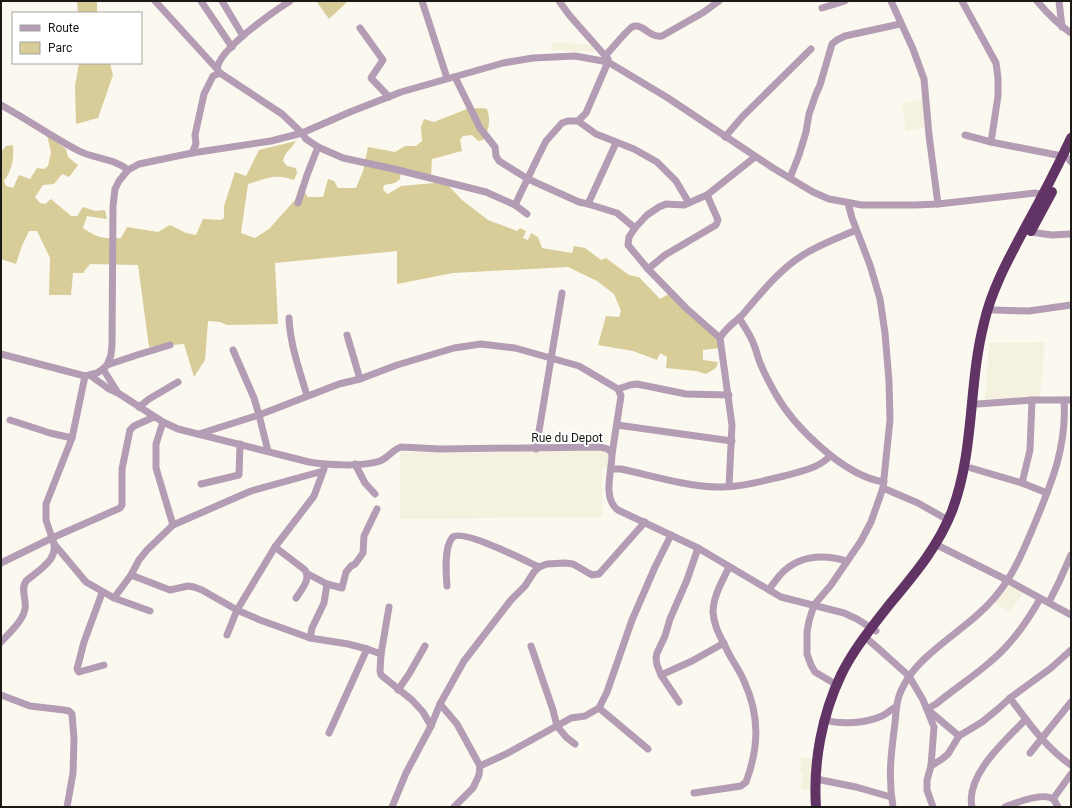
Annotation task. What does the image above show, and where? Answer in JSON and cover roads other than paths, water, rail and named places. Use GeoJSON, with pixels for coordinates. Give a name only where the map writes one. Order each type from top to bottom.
{"type":"FeatureCollection","features":[{"type":"Feature","properties":{"kind":"highway"},"geometry":{"type":"LineString","coordinates":[[816,807],[818,780],[828,720],[837,685],[847,664],[874,629],[926,569],[938,545],[958,494],[965,467],[981,366],[982,345],[991,307],[1028,230],[1068,157],[1071,138]]}},
{"type":"Feature","properties":{"kind":"highway"},"geometry":{"type":"LineString","coordinates":[[938,545],[957,514],[971,468],[974,444],[975,404]]}},
{"type":"Feature","properties":{"kind":"highway"},"geometry":{"type":"LineString","coordinates":[[828,720],[867,639]]}},
{"type":"Feature","properties":{"kind":"highway"},"geometry":{"type":"LineString","coordinates":[[818,780],[822,807]]}},
{"type":"Feature","properties":{"kind":"street"},"geometry":{"type":"LineString","coordinates":[[155,1],[219,71],[282,114],[302,133],[306,139],[318,147],[343,158],[486,192],[515,205],[527,214]]}},
{"type":"Feature","properties":{"kind":"street"},"geometry":{"type":"LineString","coordinates":[[201,1],[232,48]]}},
{"type":"Feature","properties":{"kind":"street"},"geometry":{"type":"LineString","coordinates":[[222,1],[243,36]]}},
{"type":"Feature","properties":{"kind":"street"},"geometry":{"type":"LineString","coordinates":[[219,71],[218,64],[243,36],[273,12],[290,1]]}},
{"type":"Feature","properties":{"kind":"street"},"geometry":{"type":"LineString","coordinates":[[422,1],[448,78]]}},
{"type":"Feature","properties":{"kind":"street"},"geometry":{"type":"LineString","coordinates":[[560,1],[570,16],[609,61],[698,117],[755,157],[829,199],[862,205],[938,204],[1035,193],[1047,195]]}},
{"type":"Feature","properties":{"kind":"street"},"geometry":{"type":"LineString","coordinates":[[578,121],[586,113],[609,61],[631,28],[638,26],[643,28],[651,35],[658,37],[662,36],[704,12],[719,1]]}},
{"type":"Feature","properties":{"kind":"street"},"geometry":{"type":"LineString","coordinates":[[822,8],[845,1]]}},
{"type":"Feature","properties":{"kind":"street"},"geometry":{"type":"LineString","coordinates":[[891,1],[900,24],[913,49],[924,79],[929,135],[938,204]]}},
{"type":"Feature","properties":{"kind":"street"},"geometry":{"type":"LineString","coordinates":[[962,1],[996,63],[998,96],[991,142]]}},
{"type":"Feature","properties":{"kind":"street"},"geometry":{"type":"LineString","coordinates":[[1037,1],[1062,27],[1071,33]]}},
{"type":"Feature","properties":{"kind":"street"},"geometry":{"type":"LineString","coordinates":[[1059,1],[1062,27]]}},
{"type":"Feature","properties":{"kind":"street"},"geometry":{"type":"LineString","coordinates":[[790,178],[799,155],[806,132],[809,114],[820,85],[832,44],[845,36],[900,24]]}},
{"type":"Feature","properties":{"kind":"street"},"geometry":{"type":"LineString","coordinates":[[360,28],[384,60],[371,78],[389,97]]}},
{"type":"Feature","properties":{"kind":"street"},"geometry":{"type":"LineString","coordinates":[[725,137],[743,116],[811,49]]}},
{"type":"Feature","properties":{"kind":"street"},"geometry":{"type":"LineString","coordinates":[[118,393],[105,367],[112,345],[112,242],[115,189],[119,181],[128,170],[139,164],[192,153],[271,141],[302,133],[389,97],[448,78],[503,63],[533,58],[576,56],[609,61]]}},
{"type":"Feature","properties":{"kind":"street"},"geometry":{"type":"LineString","coordinates":[[192,153],[196,144],[195,135],[204,94],[212,76],[219,71]]}},
{"type":"Feature","properties":{"kind":"street"},"geometry":{"type":"LineString","coordinates":[[455,77],[480,128],[495,147],[496,156],[499,161],[528,179],[567,196],[617,213],[635,228]]}},
{"type":"Feature","properties":{"kind":"street"},"geometry":{"type":"LineString","coordinates":[[1,105],[81,151],[113,161],[122,165],[128,170]]}},
{"type":"Feature","properties":{"kind":"street"},"geometry":{"type":"LineString","coordinates":[[515,205],[546,141],[562,123],[568,121],[578,121],[596,134],[634,149],[657,162],[676,181],[689,203]]}},
{"type":"Feature","properties":{"kind":"street"},"geometry":{"type":"LineString","coordinates":[[965,135],[991,142],[1068,157]]}},
{"type":"Feature","properties":{"kind":"street"},"geometry":{"type":"LineString","coordinates":[[588,204],[616,143]]}},
{"type":"Feature","properties":{"kind":"street"},"geometry":{"type":"LineString","coordinates":[[298,203],[318,147]]}},
{"type":"Feature","properties":{"kind":"street"},"geometry":{"type":"LineString","coordinates":[[729,486],[732,425],[720,338],[686,308],[648,269],[628,245],[629,237],[646,215],[666,204],[684,205],[707,195],[755,157]]}},
{"type":"Feature","properties":{"kind":"street"},"geometry":{"type":"LineString","coordinates":[[648,269],[665,256],[716,225],[718,220],[707,195]]}},
{"type":"Feature","properties":{"kind":"street"},"geometry":{"type":"LineString","coordinates":[[837,685],[816,672],[807,654],[807,632],[809,621],[814,605],[831,584],[861,541],[871,522],[883,485],[890,420],[885,333],[878,292],[848,203]]}},
{"type":"Feature","properties":{"kind":"street"},"geometry":{"type":"LineString","coordinates":[[720,338],[732,323],[739,318],[782,271],[803,255],[823,244],[856,230]]}},
{"type":"Feature","properties":{"kind":"street"},"geometry":{"type":"LineString","coordinates":[[1028,230],[1052,235],[1071,234]]}},
{"type":"Feature","properties":{"kind":"street"},"geometry":{"type":"LineString","coordinates":[[536,449],[562,292]]}},
{"type":"Feature","properties":{"kind":"street"},"geometry":{"type":"LineString","coordinates":[[991,307],[1029,311],[1071,305]]}},
{"type":"Feature","properties":{"kind":"street"},"geometry":{"type":"LineString","coordinates":[[289,318],[289,330],[292,343],[307,396]]}},
{"type":"Feature","properties":{"kind":"street"},"geometry":{"type":"LineString","coordinates":[[739,318],[754,344],[761,364],[784,408],[830,456],[851,470],[918,502],[948,520]]}},
{"type":"Feature","properties":{"kind":"street"},"geometry":{"type":"LineString","coordinates":[[347,335],[360,378]]}},
{"type":"Feature","properties":{"kind":"street"},"geometry":{"type":"LineString","coordinates":[[199,434],[259,415],[339,384],[397,365],[454,348],[481,344],[515,348],[579,366],[618,390],[621,396],[612,454]]}},
{"type":"Feature","properties":{"kind":"street"},"geometry":{"type":"LineString","coordinates":[[1,354],[88,376],[97,373],[105,367],[170,345]]}},
{"type":"Feature","properties":{"kind":"street"},"geometry":{"type":"LineString","coordinates":[[233,350],[254,398],[268,451]]}},
{"type":"Feature","properties":{"kind":"street"},"geometry":{"type":"LineString","coordinates":[[1,642],[22,618],[25,609],[24,585],[26,581],[49,562],[54,555],[53,542],[46,520],[46,504],[72,438],[88,376]]}},
{"type":"Feature","properties":{"kind":"street","name":"Rue du Depot"},"geometry":{"type":"LineString","coordinates":[[88,376],[118,393],[162,422],[178,429],[268,451],[309,462],[324,468],[379,462],[396,448],[401,447],[440,449],[606,448],[610,450],[612,454],[610,498],[613,507],[698,548],[781,596],[844,613],[874,629]]}},
{"type":"Feature","properties":{"kind":"street"},"geometry":{"type":"LineString","coordinates":[[139,407],[149,399],[178,382]]}},
{"type":"Feature","properties":{"kind":"street"},"geometry":{"type":"LineString","coordinates":[[618,390],[637,384],[686,394],[729,395]]}},
{"type":"Feature","properties":{"kind":"street"},"geometry":{"type":"LineString","coordinates":[[1022,483],[1030,450],[1032,400]]}},
{"type":"Feature","properties":{"kind":"street"},"geometry":{"type":"LineString","coordinates":[[893,807],[889,782],[896,707],[908,676],[930,653],[982,612],[1007,580],[1017,564],[1047,493],[1057,466],[1063,442],[1065,415],[1068,400],[1032,400],[975,404]]}},
{"type":"Feature","properties":{"kind":"street"},"geometry":{"type":"LineString","coordinates":[[1,563],[53,542],[120,508],[122,505],[122,469],[130,430],[134,426],[154,417]]}},
{"type":"Feature","properties":{"kind":"street"},"geometry":{"type":"LineString","coordinates":[[10,420],[50,433],[72,438]]}},
{"type":"Feature","properties":{"kind":"street"},"geometry":{"type":"LineString","coordinates":[[162,422],[156,444],[156,468],[173,525]]}},
{"type":"Feature","properties":{"kind":"street"},"geometry":{"type":"LineString","coordinates":[[617,425],[732,441]]}},
{"type":"Feature","properties":{"kind":"street"},"geometry":{"type":"LineString","coordinates":[[201,484],[239,475],[240,444]]}},
{"type":"Feature","properties":{"kind":"street"},"geometry":{"type":"LineString","coordinates":[[611,469],[621,469],[697,485],[729,486],[753,483],[815,467],[830,456]]}},
{"type":"Feature","properties":{"kind":"street"},"geometry":{"type":"LineString","coordinates":[[355,464],[365,483],[375,494]]}},
{"type":"Feature","properties":{"kind":"street"},"geometry":{"type":"LineString","coordinates":[[114,598],[147,550],[173,525],[252,491],[324,468]]}},
{"type":"Feature","properties":{"kind":"street"},"geometry":{"type":"LineString","coordinates":[[227,635],[237,610],[275,548],[314,496],[324,468]]}},
{"type":"Feature","properties":{"kind":"street"},"geometry":{"type":"LineString","coordinates":[[971,468],[1022,483],[1047,493]]}},
{"type":"Feature","properties":{"kind":"street"},"geometry":{"type":"LineString","coordinates":[[275,548],[305,570],[308,574],[327,584],[340,588],[343,586],[346,572],[355,564],[363,553],[364,536],[377,509]]}},
{"type":"Feature","properties":{"kind":"street"},"geometry":{"type":"LineString","coordinates":[[392,807],[440,704],[464,661],[539,567],[547,564],[573,564],[592,575],[596,575],[645,522]]}},
{"type":"Feature","properties":{"kind":"street"},"geometry":{"type":"LineString","coordinates":[[447,586],[446,558],[449,545],[452,537],[454,536],[459,535],[484,542],[539,567]]}},
{"type":"Feature","properties":{"kind":"street"},"geometry":{"type":"LineString","coordinates":[[480,766],[506,754],[571,718],[585,716],[599,708],[607,692],[632,620],[654,567],[672,535]]}},
{"type":"Feature","properties":{"kind":"street"},"geometry":{"type":"LineString","coordinates":[[53,542],[86,582],[102,593],[150,611]]}},
{"type":"Feature","properties":{"kind":"street"},"geometry":{"type":"LineString","coordinates":[[938,545],[1071,615]]}},
{"type":"Feature","properties":{"kind":"street"},"geometry":{"type":"LineString","coordinates":[[679,702],[661,675],[657,665],[657,653],[666,636],[670,619],[687,580],[698,548]]}},
{"type":"Feature","properties":{"kind":"street"},"geometry":{"type":"LineString","coordinates":[[1048,602],[1071,555]]}},
{"type":"Feature","properties":{"kind":"street"},"geometry":{"type":"LineString","coordinates":[[769,590],[780,574],[804,559],[819,556],[847,561]]}},
{"type":"Feature","properties":{"kind":"street"},"geometry":{"type":"LineString","coordinates":[[694,793],[741,786],[746,782],[756,746],[757,731],[755,711],[744,682],[717,632],[713,612],[720,586],[729,566]]}},
{"type":"Feature","properties":{"kind":"street"},"geometry":{"type":"LineString","coordinates":[[296,598],[307,580],[308,574]]}},
{"type":"Feature","properties":{"kind":"street"},"geometry":{"type":"LineString","coordinates":[[131,575],[170,590],[188,586],[194,587],[237,610],[310,638],[348,644],[381,654]]}},
{"type":"Feature","properties":{"kind":"street"},"geometry":{"type":"LineString","coordinates":[[310,638],[312,628],[324,603],[327,584]]}},
{"type":"Feature","properties":{"kind":"street"},"geometry":{"type":"LineString","coordinates":[[102,593],[84,642],[77,669],[79,672],[83,672],[104,665]]}},
{"type":"Feature","properties":{"kind":"street"},"geometry":{"type":"LineString","coordinates":[[927,709],[936,704],[990,662],[1011,641],[1031,616],[1040,599]]}},
{"type":"Feature","properties":{"kind":"street"},"geometry":{"type":"LineString","coordinates":[[389,607],[381,654],[381,675],[424,712],[431,726]]}},
{"type":"Feature","properties":{"kind":"street"},"geometry":{"type":"LineString","coordinates":[[867,639],[908,676],[927,709],[934,727],[931,766],[927,780],[927,790],[933,807]]}},
{"type":"Feature","properties":{"kind":"street"},"geometry":{"type":"LineString","coordinates":[[661,675],[692,661],[724,643]]}},
{"type":"Feature","properties":{"kind":"street"},"geometry":{"type":"LineString","coordinates":[[398,690],[425,646]]}},
{"type":"Feature","properties":{"kind":"street"},"geometry":{"type":"LineString","coordinates":[[532,646],[553,710],[556,726],[575,744]]}},
{"type":"Feature","properties":{"kind":"street"},"geometry":{"type":"LineString","coordinates":[[329,733],[367,649]]}},
{"type":"Feature","properties":{"kind":"street"},"geometry":{"type":"LineString","coordinates":[[931,766],[948,754],[959,736],[982,722],[1010,698],[1051,668],[1071,650]]}},
{"type":"Feature","properties":{"kind":"street"},"geometry":{"type":"LineString","coordinates":[[1,695],[30,706],[64,710],[69,711],[72,714],[74,739],[73,773],[67,807]]}},
{"type":"Feature","properties":{"kind":"street"},"geometry":{"type":"LineString","coordinates":[[1010,698],[1042,738],[1070,764]]}},
{"type":"Feature","properties":{"kind":"street"},"geometry":{"type":"LineString","coordinates":[[1030,753],[1071,702]]}},
{"type":"Feature","properties":{"kind":"street"},"geometry":{"type":"LineString","coordinates":[[440,704],[457,724],[480,766],[479,775],[473,788],[458,806]]}},
{"type":"Feature","properties":{"kind":"street"},"geometry":{"type":"LineString","coordinates":[[828,720],[846,723],[873,719],[896,707]]}},
{"type":"Feature","properties":{"kind":"street"},"geometry":{"type":"LineString","coordinates":[[599,708],[648,749]]}},
{"type":"Feature","properties":{"kind":"street"},"geometry":{"type":"LineString","coordinates":[[927,709],[959,736]]}},
{"type":"Feature","properties":{"kind":"street"},"geometry":{"type":"LineString","coordinates":[[972,807],[971,793],[978,775],[985,764],[1026,719]]}},
{"type":"Feature","properties":{"kind":"street"},"geometry":{"type":"LineString","coordinates":[[1053,799],[1071,774]]}},
{"type":"Feature","properties":{"kind":"street"},"geometry":{"type":"LineString","coordinates":[[818,780],[856,787],[892,797]]}},
{"type":"Feature","properties":{"kind":"street"},"geometry":{"type":"LineString","coordinates":[[1009,806],[1038,797],[1048,797],[1053,799],[1058,807]]}}]}
